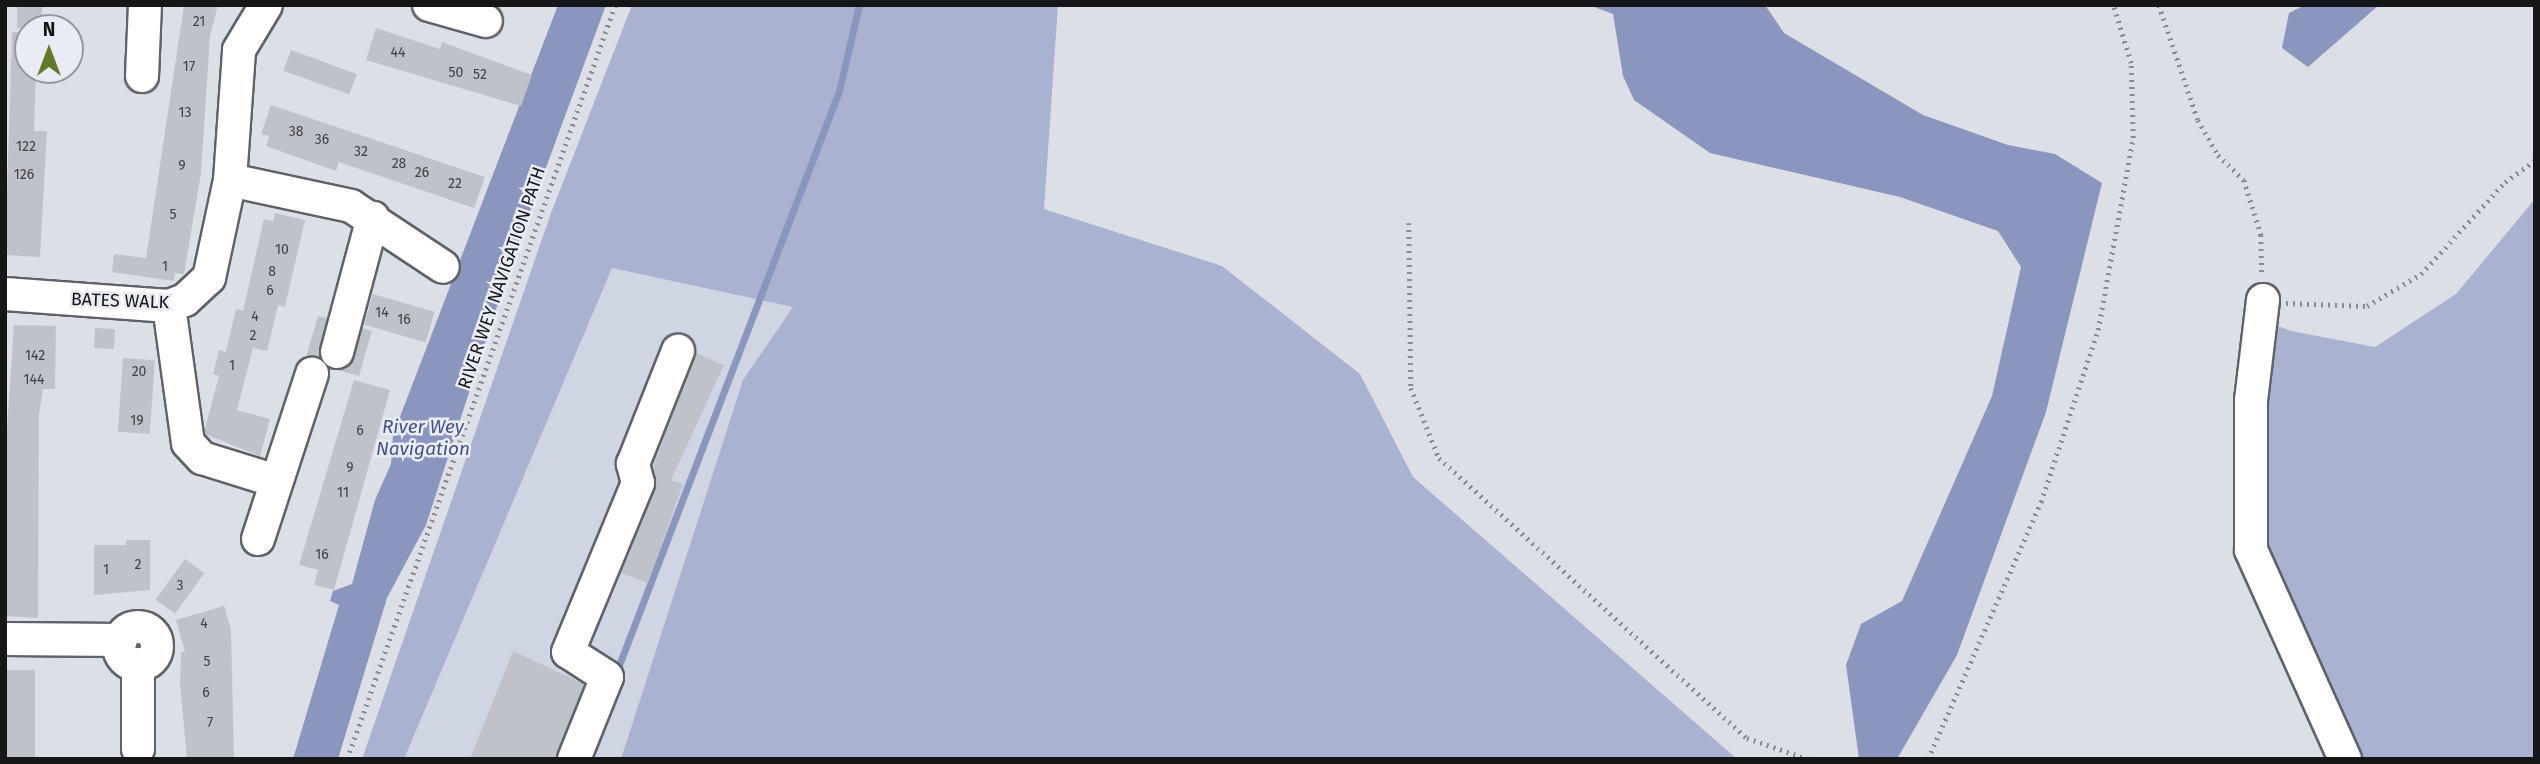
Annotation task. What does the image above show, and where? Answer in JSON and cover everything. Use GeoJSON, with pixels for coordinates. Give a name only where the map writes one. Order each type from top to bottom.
{"type":"FeatureCollection","features":[{"type":"Feature","properties":{"kind":"street"},"geometry":{"type":"LineString","coordinates":[[142,76],[145,5]]}},
{"type":"Feature","properties":{"kind":"street","name":"BATES WALK"},"geometry":{"type":"LineString","coordinates":[[5,294],[169,306],[186,300],[209,278],[230,180],[239,50],[265,5]]}},
{"type":"Feature","properties":{"kind":"street"},"geometry":{"type":"LineString","coordinates":[[435,6],[486,20]]}},
{"type":"Feature","properties":{"kind":"street"},"geometry":{"type":"LineString","coordinates":[[230,180],[351,206],[373,218],[443,267]]}},
{"type":"Feature","properties":{"kind":"street"},"geometry":{"type":"LineString","coordinates":[[337,352],[373,218]]}},
{"type":"Feature","properties":{"kind":"street"},"geometry":{"type":"LineString","coordinates":[[2263,300],[2252,400],[2252,550],[2345,759]]}},
{"type":"Feature","properties":{"kind":"street"},"geometry":{"type":"LineString","coordinates":[[169,306],[188,443],[202,458],[276,481]]}},
{"type":"Feature","properties":{"kind":"street"},"geometry":{"type":"LineString","coordinates":[[574,759],[607,677],[568,652],[638,483],[633,464],[678,351]]}},
{"type":"Feature","properties":{"kind":"street"},"geometry":{"type":"LineString","coordinates":[[258,539],[312,374]]}},
{"type":"Feature","properties":{"kind":"street"},"geometry":{"type":"LineString","coordinates":[[5,639],[129,652],[138,748]]}},
{"type":"Feature","properties":{"kind":"path","name":"RIVER WEY NAVIGATION PATH"},"geometry":{"type":"LineString","coordinates":[[347,759],[615,5]]}},
{"type":"Feature","properties":{"kind":"path"},"geometry":{"type":"LineString","coordinates":[[1928,759],[2041,502],[2098,330],[2133,138],[2131,63],[2113,5]]}},
{"type":"Feature","properties":{"kind":"path"},"geometry":{"type":"LineString","coordinates":[[2159,5],[2198,120],[2218,155],[2244,180],[2261,234],[2263,300],[2318,308],[2367,306],[2421,274],[2505,182],[2535,160]]}},
{"type":"Feature","properties":{"kind":"path"},"geometry":{"type":"LineString","coordinates":[[1409,223],[1411,388],[1439,458],[1747,738],[1808,759]]}},
{"type":"Feature","properties":{"kind":"shaded area"},"geometry":{"type":"Polygon","coordinates":[[[632,5],[1058,5],[1044,209],[1222,266],[1360,374],[1413,477],[1737,759],[621,759],[743,380],[793,307],[612,268],[404,759],[362,759],[551,213],[632,5]]]}},
{"type":"Feature","properties":{"kind":"shaded area"},"geometry":{"type":"Polygon","coordinates":[[[2535,199],[2535,759],[2328,759],[2243,557],[2246,314],[2291,331],[2375,347],[2456,294],[2535,199]]]}},
{"type":"Feature","properties":{"kind":"shaded area"},"geometry":{"type":"Polygon","coordinates":[[[612,268],[793,307],[743,380],[621,759],[404,759],[612,268]]]}},
{"type":"Feature","properties":{"kind":"water","name":"River Wey Navigation"},"geometry":{"type":"Polygon","coordinates":[[[558,5],[606,5],[513,257],[426,525],[387,598],[338,759],[293,759],[339,605],[330,601],[333,591],[352,584],[375,500],[391,464],[393,435],[558,5]]]}},
{"type":"Feature","properties":{"kind":"water"},"geometry":{"type":"Polygon","coordinates":[[[1589,5],[1765,5],[1784,33],[1923,115],[2008,145],[2055,154],[2102,183],[2046,412],[1957,655],[1897,759],[1859,759],[1846,665],[1861,624],[1902,601],[1992,396],[2021,267],[1998,231],[1900,197],[1710,153],[1634,100],[1623,76],[1613,14],[1589,5]]]}},
{"type":"Feature","properties":{"kind":"water"},"geometry":{"type":"Polygon","coordinates":[[[2305,5],[2379,5],[2308,67],[2282,48],[2289,13],[2305,5]]]}},
{"type":"Feature","properties":{"kind":"building"},"geometry":{"type":"Polygon","coordinates":[[[17,5],[42,5],[42,14],[17,14],[17,5]]]}},
{"type":"Feature","properties":{"kind":"building"},"geometry":{"type":"Polygon","coordinates":[[[184,5],[218,5],[210,36],[201,173],[184,274],[175,273],[174,281],[112,272],[114,254],[146,258],[184,5]]]}},
{"type":"Feature","properties":{"kind":"building"},"geometry":{"type":"Polygon","coordinates":[[[376,28],[440,49],[442,42],[532,75],[521,106],[366,60],[376,28]]]}},
{"type":"Feature","properties":{"kind":"building"},"geometry":{"type":"Polygon","coordinates":[[[14,32],[14,84],[36,84],[34,131],[47,131],[40,257],[5,255],[14,32]]]}},
{"type":"Feature","properties":{"kind":"building"},"geometry":{"type":"Polygon","coordinates":[[[291,50],[357,74],[349,95],[283,71],[291,50]]]}},
{"type":"Feature","properties":{"kind":"building"},"geometry":{"type":"Polygon","coordinates":[[[271,105],[485,177],[474,208],[339,162],[336,171],[266,146],[269,136],[261,134],[271,105]]]}},
{"type":"Feature","properties":{"kind":"building"},"geometry":{"type":"Polygon","coordinates":[[[275,213],[305,220],[285,307],[278,305],[267,351],[253,348],[237,410],[270,419],[260,456],[205,434],[205,428],[219,376],[213,374],[219,350],[226,352],[236,309],[243,311],[264,219],[273,221],[275,213]]]}},
{"type":"Feature","properties":{"kind":"building"},"geometry":{"type":"Polygon","coordinates":[[[373,294],[435,312],[426,342],[364,325],[373,294]]]}},
{"type":"Feature","properties":{"kind":"building"},"geometry":{"type":"Polygon","coordinates":[[[318,316],[327,318],[320,358],[306,357],[318,316]]]}},
{"type":"Feature","properties":{"kind":"building"},"geometry":{"type":"Polygon","coordinates":[[[14,325],[56,326],[55,389],[43,389],[39,414],[38,618],[5,616],[5,457],[14,325]]]}},
{"type":"Feature","properties":{"kind":"building"},"geometry":{"type":"Polygon","coordinates":[[[95,328],[115,329],[114,349],[94,348],[95,328]]]}},
{"type":"Feature","properties":{"kind":"building"},"geometry":{"type":"Polygon","coordinates":[[[362,328],[372,331],[359,376],[337,370],[350,364],[362,328]]]}},
{"type":"Feature","properties":{"kind":"building"},"geometry":{"type":"Polygon","coordinates":[[[696,353],[724,365],[671,480],[683,484],[648,583],[621,573],[655,490],[653,467],[696,353]]]}},
{"type":"Feature","properties":{"kind":"building"},"geometry":{"type":"Polygon","coordinates":[[[123,358],[155,360],[150,434],[118,432],[123,358]]]}},
{"type":"Feature","properties":{"kind":"building"},"geometry":{"type":"Polygon","coordinates":[[[354,380],[390,390],[334,590],[314,585],[318,570],[299,565],[354,380]]]}},
{"type":"Feature","properties":{"kind":"building"},"geometry":{"type":"Polygon","coordinates":[[[126,540],[150,540],[150,590],[94,595],[94,545],[126,545],[126,540]]]}},
{"type":"Feature","properties":{"kind":"building"},"geometry":{"type":"Polygon","coordinates":[[[185,559],[204,573],[175,614],[156,599],[185,559]]]}},
{"type":"Feature","properties":{"kind":"building"},"geometry":{"type":"Polygon","coordinates":[[[224,606],[231,629],[234,759],[187,759],[180,683],[181,652],[185,652],[176,620],[224,606]]]}},
{"type":"Feature","properties":{"kind":"building"},"geometry":{"type":"Polygon","coordinates":[[[513,651],[584,684],[556,759],[470,759],[513,651]]]}},
{"type":"Feature","properties":{"kind":"building"},"geometry":{"type":"Polygon","coordinates":[[[5,670],[35,670],[35,759],[5,759],[5,670]]]}},
{"type":"Feature","properties":{"kind":"waterway"},"geometry":{"type":"LineString","coordinates":[[616,673],[839,91],[859,5]]}}]}
